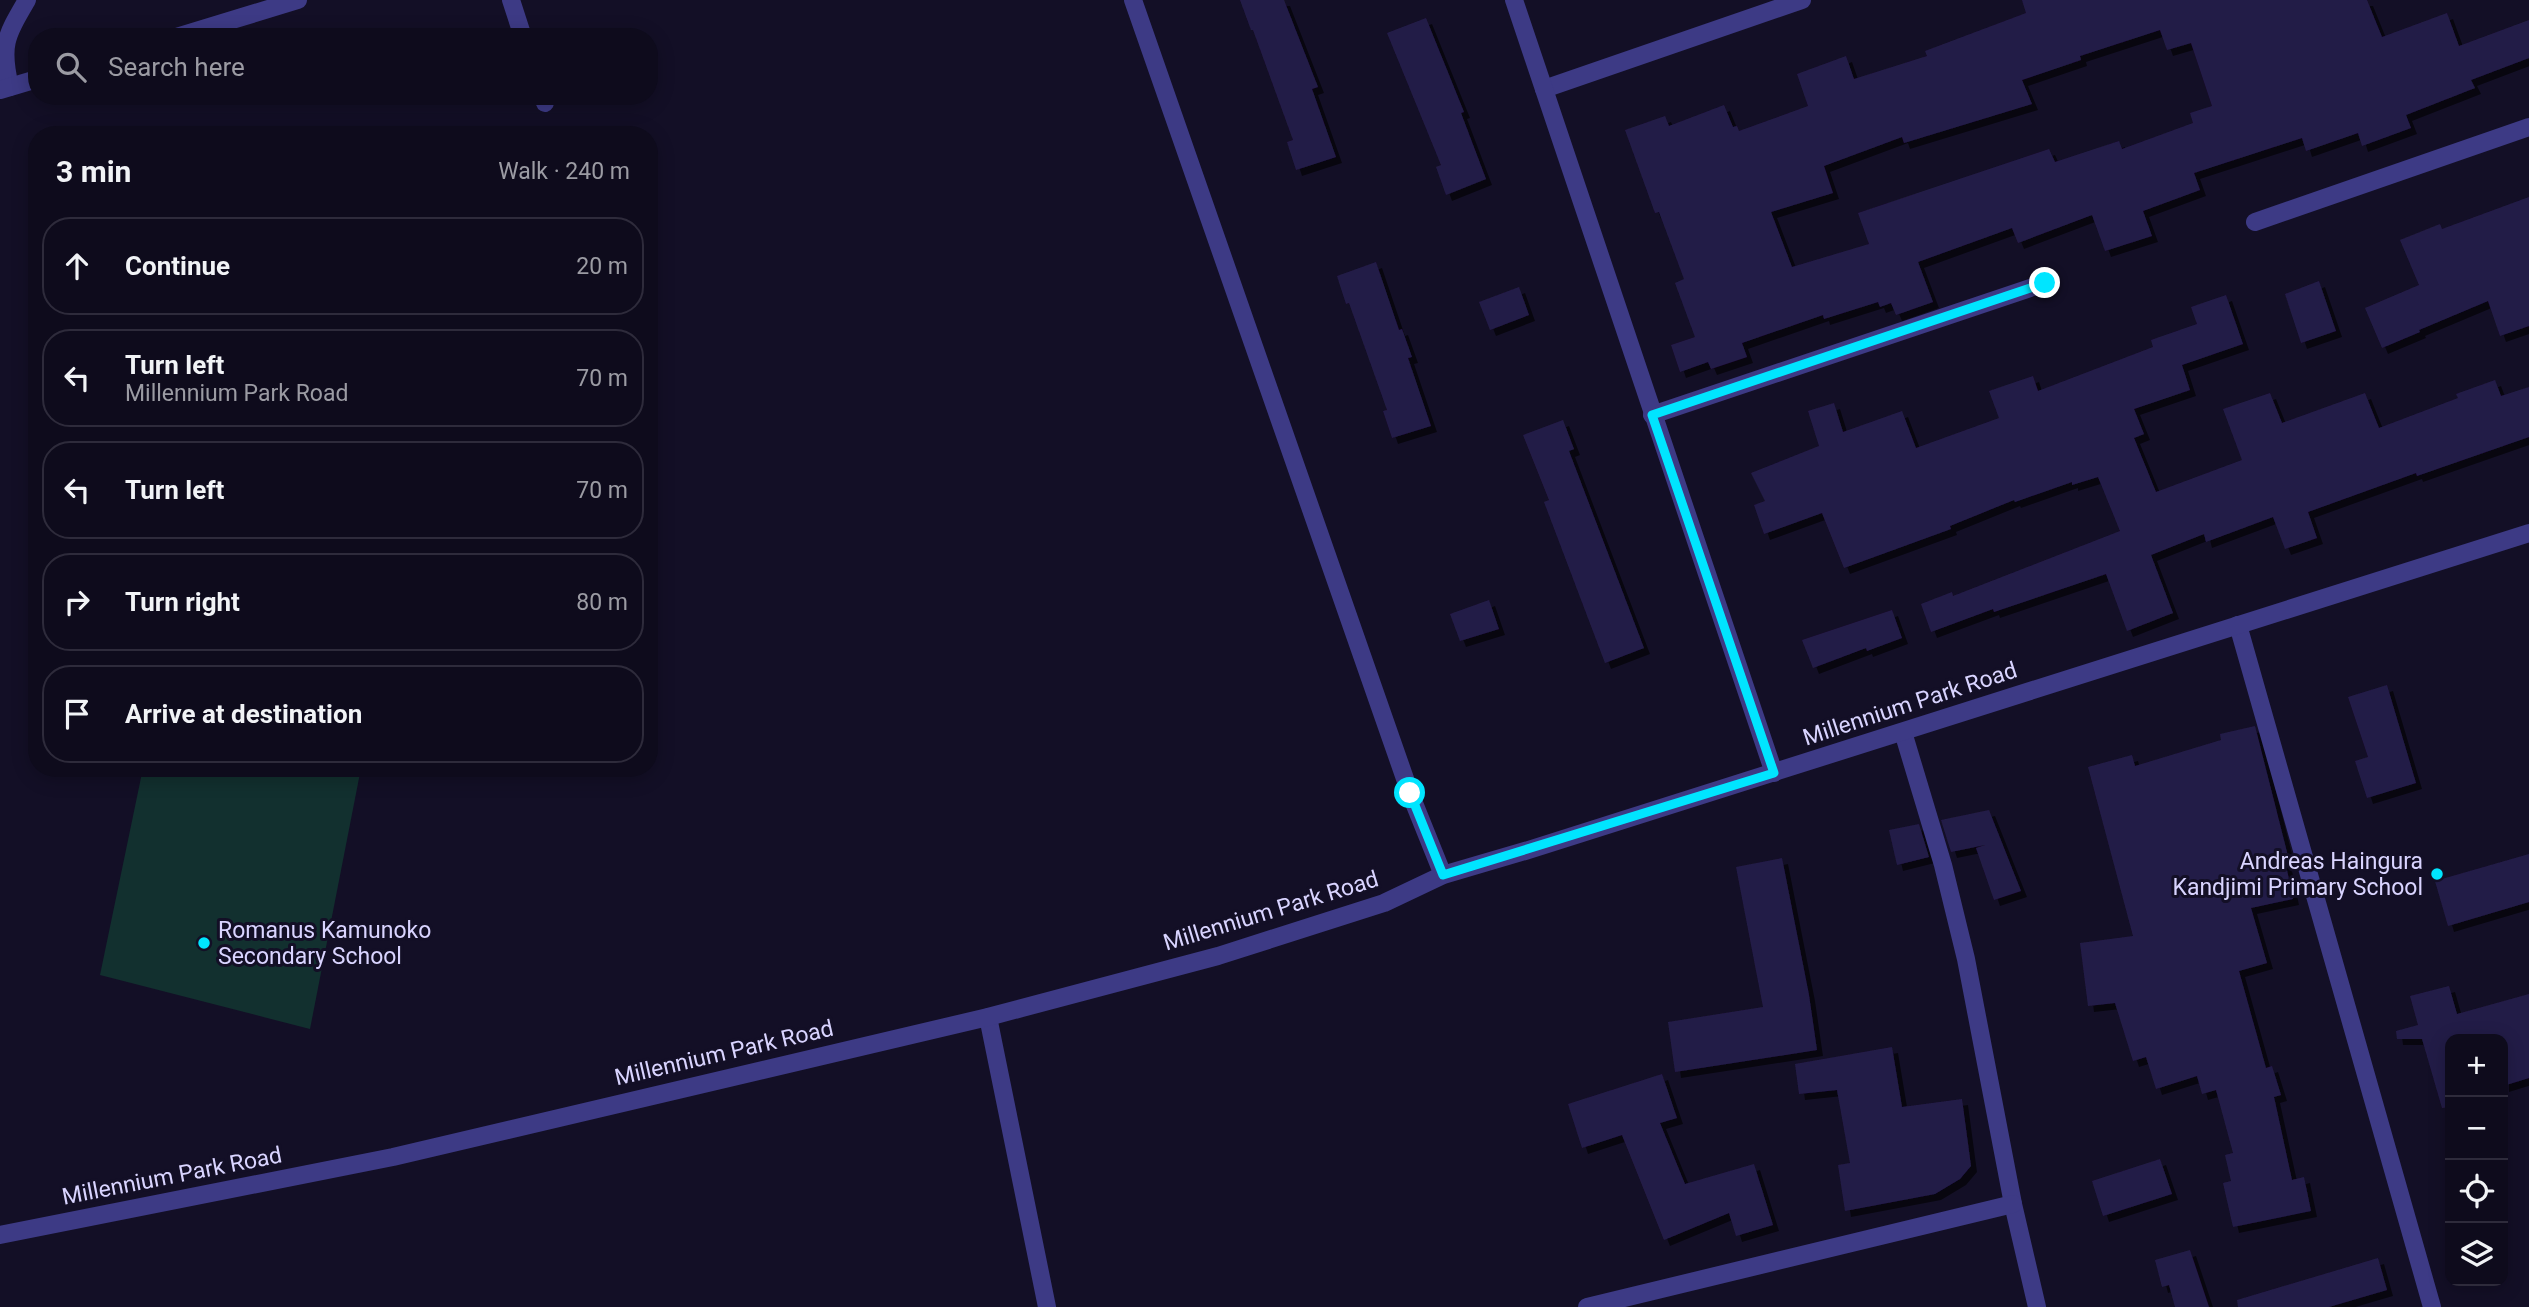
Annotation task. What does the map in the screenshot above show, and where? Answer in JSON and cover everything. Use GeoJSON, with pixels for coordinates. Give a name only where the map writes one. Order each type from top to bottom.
{"type":"FeatureCollection","features":[{"type":"Feature","properties":{"kind":"street"},"geometry":{"type":"LineString","coordinates":[[27,0],[4,44],[5,88],[28,82]]}},
{"type":"Feature","properties":{"kind":"street"},"geometry":{"type":"LineString","coordinates":[[206,28],[298,0]]}},
{"type":"Feature","properties":{"kind":"street"},"geometry":{"type":"LineString","coordinates":[[510,0],[520,28]]}},
{"type":"Feature","properties":{"kind":"street"},"geometry":{"type":"LineString","coordinates":[[1133,0],[1410,793],[1443,875]]}},
{"type":"Feature","properties":{"kind":"street"},"geometry":{"type":"LineString","coordinates":[[1514,0],[1774,773]]}},
{"type":"Feature","properties":{"kind":"street"},"geometry":{"type":"LineString","coordinates":[[1544,89],[1802,0]]}},
{"type":"Feature","properties":{"kind":"street"},"geometry":{"type":"LineString","coordinates":[[2255,222],[2529,127]]}},
{"type":"Feature","properties":{"kind":"street"},"geometry":{"type":"LineString","coordinates":[[1652,415],[2045,283]]}},
{"type":"Feature","properties":{"kind":"street","name":"Millennium Park Road"},"geometry":{"type":"LineString","coordinates":[[0,1235],[393,1157],[988,1017],[1218,956],[1384,903],[1443,875],[1774,773],[2529,533]]}},
{"type":"Feature","properties":{"kind":"street"},"geometry":{"type":"LineString","coordinates":[[2238,625],[2432,1307]]}},
{"type":"Feature","properties":{"kind":"street"},"geometry":{"type":"LineString","coordinates":[[1903,732],[1943,864],[1959,932],[2013,1204],[2037,1307]]}},
{"type":"Feature","properties":{"kind":"street"},"geometry":{"type":"LineString","coordinates":[[988,1017],[1047,1307]]}},
{"type":"Feature","properties":{"kind":"street"},"geometry":{"type":"LineString","coordinates":[[1587,1307],[2013,1204]]}},
{"type":"Feature","properties":{"kind":"green space"},"geometry":{"type":"Polygon","coordinates":[[[141,777],[359,777],[310,1029],[100,975],[141,777]]]}},
{"type":"Feature","properties":{"kind":"building"},"geometry":{"type":"Polygon","coordinates":[[[1240,0],[1284,0],[1318,87],[1312,89],[1336,157],[1296,170],[1287,142],[1293,140],[1240,0]]]}},
{"type":"Feature","properties":{"kind":"building"},"geometry":{"type":"Polygon","coordinates":[[[2022,0],[2367,0],[2382,37],[2447,13],[2459,46],[2529,20],[2529,58],[2471,80],[2475,88],[2406,115],[2411,128],[2362,146],[2358,133],[2306,151],[2302,138],[2194,173],[2200,190],[2143,211],[2152,236],[2105,251],[2092,215],[2018,243],[2012,228],[1918,262],[1933,302],[1896,315],[1891,303],[1880,307],[1878,302],[1824,319],[1823,315],[1742,343],[1747,357],[1711,369],[1708,362],[1680,372],[1671,345],[1695,337],[1675,283],[1684,279],[1659,212],[1655,213],[1625,130],[1665,116],[1669,126],[1724,105],[1733,127],[1737,126],[1739,131],[1808,106],[1797,74],[1846,56],[1854,79],[1927,56],[1925,51],[2026,13],[2022,0]],[[2160,30],[2080,56],[2081,60],[2022,80],[2032,104],[1904,143],[1902,137],[1824,166],[1833,193],[1771,212],[1792,267],[1869,244],[1858,213],[2049,149],[2055,162],[2119,141],[2122,149],[2193,123],[2190,113],[2212,106],[2191,43],[2167,50],[2160,30]]]}},
{"type":"Feature","properties":{"kind":"building"},"geometry":{"type":"Polygon","coordinates":[[[1426,18],[1464,112],[1461,113],[1486,179],[1446,195],[1436,167],[1441,165],[1387,33],[1426,18]]]}},
{"type":"Feature","properties":{"kind":"building"},"geometry":{"type":"Polygon","coordinates":[[[2529,197],[2529,326],[2500,336],[2488,301],[2382,348],[2365,308],[2419,285],[2400,240],[2440,224],[2442,229],[2529,197]]]}},
{"type":"Feature","properties":{"kind":"building"},"geometry":{"type":"Polygon","coordinates":[[[1376,262],[1399,330],[1402,329],[1412,357],[1408,358],[1431,426],[1392,438],[1383,411],[1387,410],[1337,276],[1376,262]]]}},
{"type":"Feature","properties":{"kind":"building"},"geometry":{"type":"Polygon","coordinates":[[[2319,281],[2336,331],[2301,343],[2285,294],[2319,281]]]}},
{"type":"Feature","properties":{"kind":"building"},"geometry":{"type":"Polygon","coordinates":[[[1519,287],[1529,315],[1490,330],[1479,302],[1519,287]]]}},
{"type":"Feature","properties":{"kind":"building"},"geometry":{"type":"Polygon","coordinates":[[[2226,295],[2243,344],[2182,365],[2190,390],[2134,409],[2144,434],[2134,438],[2156,492],[2242,460],[2223,409],[2270,393],[2282,423],[2365,393],[2379,428],[2458,398],[2456,394],[2495,380],[2501,396],[2529,387],[2529,437],[2417,476],[2416,473],[2308,512],[2317,538],[2285,549],[2273,517],[2206,542],[2204,534],[2151,555],[2173,613],[2127,631],[2106,574],[1994,612],[1993,609],[1931,632],[1921,604],[1952,592],[1953,596],[2120,531],[2098,477],[2072,485],[2072,482],[2015,502],[2014,500],[1950,526],[1951,529],[1844,568],[1822,513],[1764,534],[1754,505],[1765,501],[1751,473],[1819,446],[1808,411],[1834,403],[1843,432],[1902,411],[1916,448],[1999,418],[1989,391],[2033,376],[2038,391],[2153,347],[2151,340],[2197,324],[2191,307],[2226,295]]]}},
{"type":"Feature","properties":{"kind":"building"},"geometry":{"type":"Polygon","coordinates":[[[1563,420],[1574,449],[1569,451],[1644,648],[1605,663],[1544,502],[1549,500],[1523,435],[1563,420]]]}},
{"type":"Feature","properties":{"kind":"building"},"geometry":{"type":"Polygon","coordinates":[[[1489,600],[1499,629],[1460,641],[1450,614],[1489,600]]]}},
{"type":"Feature","properties":{"kind":"building"},"geometry":{"type":"Polygon","coordinates":[[[1892,610],[1902,638],[1813,668],[1802,640],[1892,610]]]}},
{"type":"Feature","properties":{"kind":"building"},"geometry":{"type":"Polygon","coordinates":[[[2387,685],[2416,783],[2367,798],[2355,761],[2368,757],[2348,697],[2387,685]]]}},
{"type":"Feature","properties":{"kind":"building"},"geometry":{"type":"Polygon","coordinates":[[[2255,726],[2290,864],[2286,865],[2293,899],[2251,908],[2267,963],[2239,971],[2266,1068],[2272,1066],[2281,1095],[2274,1097],[2292,1180],[2304,1177],[2311,1211],[2233,1227],[2223,1183],[2231,1181],[2225,1155],[2233,1153],[2216,1090],[2202,1094],[2197,1076],[2156,1089],[2146,1057],[2133,1061],[2115,1003],[2088,1006],[2080,943],[2133,936],[2088,767],[2132,755],[2135,766],[2221,740],[2220,734],[2255,726]]]}},
{"type":"Feature","properties":{"kind":"building"},"geometry":{"type":"Polygon","coordinates":[[[1989,810],[2021,891],[1994,900],[1976,848],[1985,845],[1951,852],[1941,820],[1989,810]]]}},
{"type":"Feature","properties":{"kind":"building"},"geometry":{"type":"Polygon","coordinates":[[[1919,824],[1929,857],[1897,865],[1889,830],[1919,824]]]}},
{"type":"Feature","properties":{"kind":"building"},"geometry":{"type":"Polygon","coordinates":[[[2529,854],[2529,902],[2448,926],[2435,881],[2529,854]]]}},
{"type":"Feature","properties":{"kind":"building"},"geometry":{"type":"Polygon","coordinates":[[[1782,858],[1817,1050],[1675,1072],[1668,1022],[1763,1007],[1736,867],[1782,858]]]}},
{"type":"Feature","properties":{"kind":"building"},"geometry":{"type":"Polygon","coordinates":[[[2449,986],[2457,1014],[2529,994],[2529,1078],[2508,1084],[2508,1034],[2445,1034],[2445,1108],[2442,1108],[2422,1039],[2397,1039],[2396,1031],[2418,1025],[2410,996],[2449,986]]]}},
{"type":"Feature","properties":{"kind":"building"},"geometry":{"type":"Polygon","coordinates":[[[1892,1047],[1902,1107],[1962,1099],[1971,1166],[1960,1179],[1935,1194],[1845,1211],[1838,1165],[1850,1163],[1837,1090],[1799,1094],[1795,1064],[1892,1047]]]}},
{"type":"Feature","properties":{"kind":"building"},"geometry":{"type":"Polygon","coordinates":[[[1662,1074],[1677,1118],[1660,1123],[1685,1184],[1754,1164],[1773,1225],[1736,1236],[1729,1213],[1664,1240],[1622,1135],[1582,1148],[1568,1104],[1662,1074]]]}},
{"type":"Feature","properties":{"kind":"building"},"geometry":{"type":"Polygon","coordinates":[[[2160,1159],[2172,1194],[2103,1216],[2092,1181],[2160,1159]]]}},
{"type":"Feature","properties":{"kind":"building"},"geometry":{"type":"Polygon","coordinates":[[[2190,1250],[2209,1307],[2175,1307],[2169,1285],[2162,1287],[2155,1260],[2190,1250]]]}},
{"type":"Feature","properties":{"kind":"building"},"geometry":{"type":"Polygon","coordinates":[[[2378,1258],[2387,1290],[2329,1307],[2238,1307],[2237,1300],[2378,1258]]]}},
{"type":"Feature","properties":{"kind":"place","name":"Andreas Haingura Kandjimi Primary School"},"geometry":{"type":"Point","coordinates":[2437,874]}},
{"type":"Feature","properties":{"kind":"place","name":"Romanus Kamunoko Secondary School"},"geometry":{"type":"Point","coordinates":[204,943]}},
{"type":"Feature","properties":{"kind":"route"},"geometry":{"type":"LineString","coordinates":[[1410,793],[1443,875],[1774,773],[1652,415],[2045,283]]}}]}
